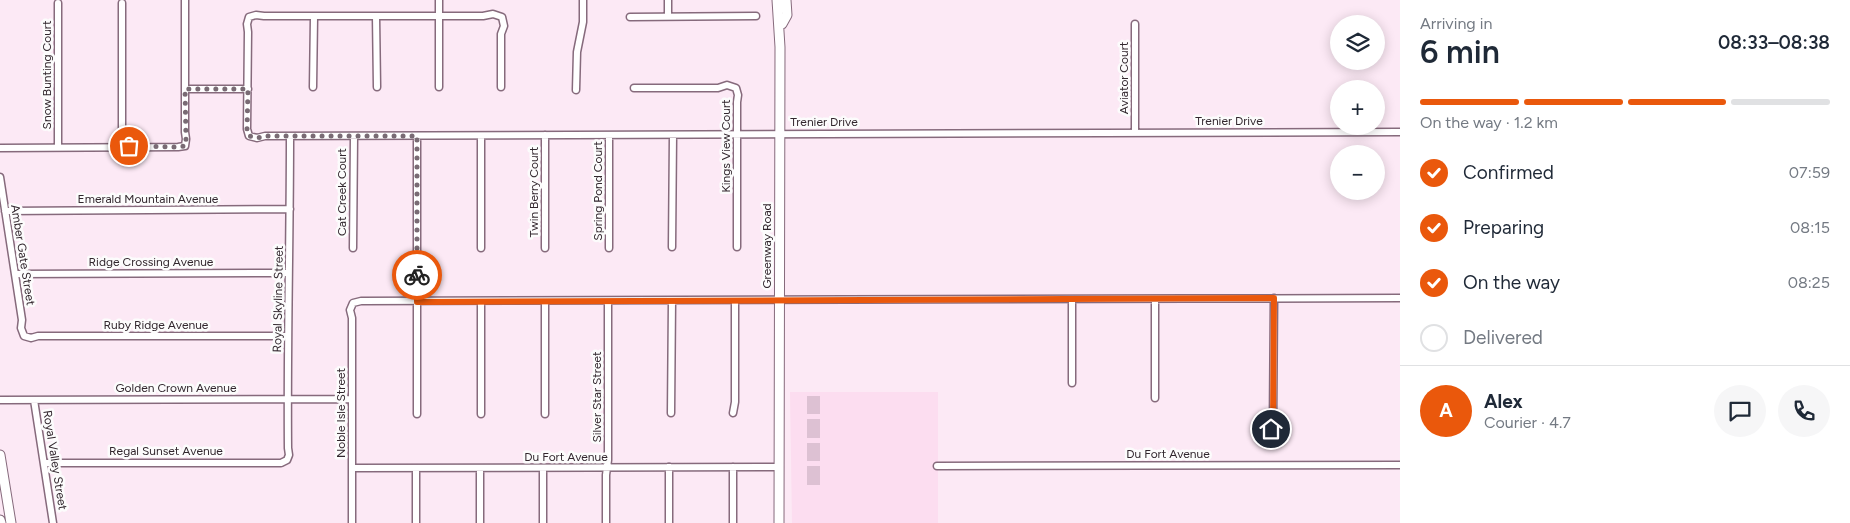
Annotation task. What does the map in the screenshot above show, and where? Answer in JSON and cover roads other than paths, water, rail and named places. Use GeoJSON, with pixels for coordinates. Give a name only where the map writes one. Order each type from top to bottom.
{"type":"FeatureCollection","features":[{"type":"Feature","properties":{"kind":"street"},"geometry":{"type":"LineString","coordinates":[[0,148],[185,146],[185,0]]}},
{"type":"Feature","properties":{"kind":"street"},"geometry":{"type":"LineString","coordinates":[[438,87],[439,0]]}},
{"type":"Feature","properties":{"kind":"street"},"geometry":{"type":"LineString","coordinates":[[576,90],[577,52],[583,22],[583,0]]}},
{"type":"Feature","properties":{"kind":"street"},"geometry":{"type":"LineString","coordinates":[[668,0],[668,16]]}},
{"type":"Feature","properties":{"kind":"street","name":"Greenway Road"},"geometry":{"type":"LineString","coordinates":[[777,0],[777,23],[781,26]]}},
{"type":"Feature","properties":{"kind":"street","name":"Greenway Road"},"geometry":{"type":"LineString","coordinates":[[779,523],[782,0]]}},
{"type":"Feature","properties":{"kind":"street"},"geometry":{"type":"LineString","coordinates":[[781,26],[787,15],[786,0]]}},
{"type":"Feature","properties":{"kind":"street","name":"Snow Bunting Court"},"geometry":{"type":"LineString","coordinates":[[58,3],[58,147]]}},
{"type":"Feature","properties":{"kind":"street"},"geometry":{"type":"LineString","coordinates":[[122,3],[122,146]]}},
{"type":"Feature","properties":{"kind":"street"},"geometry":{"type":"LineString","coordinates":[[185,89],[248,89],[247,24],[249,17],[256,15],[483,16],[493,14],[502,17],[504,26],[501,34],[501,87]]}},
{"type":"Feature","properties":{"kind":"street"},"geometry":{"type":"LineString","coordinates":[[314,16],[314,87]]}},
{"type":"Feature","properties":{"kind":"street"},"geometry":{"type":"LineString","coordinates":[[376,16],[376,87]]}},
{"type":"Feature","properties":{"kind":"street"},"geometry":{"type":"LineString","coordinates":[[630,16],[756,16]]}},
{"type":"Feature","properties":{"kind":"street","name":"Aviator Court"},"geometry":{"type":"LineString","coordinates":[[1135,24],[1135,133]]}},
{"type":"Feature","properties":{"kind":"street","name":"Kings View Court"},"geometry":{"type":"LineString","coordinates":[[634,88],[718,88],[727,85],[736,88],[738,95],[737,247]]}},
{"type":"Feature","properties":{"kind":"street","name":"Trenier Drive"},"geometry":{"type":"LineString","coordinates":[[248,89],[247,129],[249,136],[257,138],[290,136],[1400,132]]}},
{"type":"Feature","properties":{"kind":"street","name":"Twin Berry Court"},"geometry":{"type":"LineString","coordinates":[[545,135],[545,248]]}},
{"type":"Feature","properties":{"kind":"street","name":"Spring Pond Court"},"geometry":{"type":"LineString","coordinates":[[609,135],[609,248]]}},
{"type":"Feature","properties":{"kind":"street"},"geometry":{"type":"LineString","coordinates":[[672,247],[673,135]]}},
{"type":"Feature","properties":{"kind":"street","name":"Royal Skyline Street"},"geometry":{"type":"LineString","coordinates":[[287,460],[289,455],[288,273],[290,136]]}},
{"type":"Feature","properties":{"kind":"street","name":"Cat Creek Court"},"geometry":{"type":"LineString","coordinates":[[354,136],[354,248]]}},
{"type":"Feature","properties":{"kind":"street"},"geometry":{"type":"LineString","coordinates":[[417,136],[417,414]]}},
{"type":"Feature","properties":{"kind":"street"},"geometry":{"type":"LineString","coordinates":[[481,136],[481,248]]}},
{"type":"Feature","properties":{"kind":"street","name":"Amber Gate Street"},"geometry":{"type":"LineString","coordinates":[[0,177],[22,320],[21,328],[24,336]]}},
{"type":"Feature","properties":{"kind":"street","name":"Emerald Mountain Avenue"},"geometry":{"type":"LineString","coordinates":[[5,211],[290,209]]}},
{"type":"Feature","properties":{"kind":"street","name":"Ridge Crossing Avenue"},"geometry":{"type":"LineString","coordinates":[[15,274],[288,273]]}},
{"type":"Feature","properties":{"kind":"street"},"geometry":{"type":"LineString","coordinates":[[1268,434],[1273,423],[1274,298]]}},
{"type":"Feature","properties":{"kind":"street"},"geometry":{"type":"LineString","coordinates":[[417,302],[1400,298]]}},
{"type":"Feature","properties":{"kind":"street"},"geometry":{"type":"LineString","coordinates":[[1072,299],[1072,383]]}},
{"type":"Feature","properties":{"kind":"street"},"geometry":{"type":"LineString","coordinates":[[1155,300],[1155,398]]}},
{"type":"Feature","properties":{"kind":"street","name":"Noble Isle Street"},"geometry":{"type":"LineString","coordinates":[[352,523],[352,318],[350,310],[353,304],[361,301],[417,302]]}},
{"type":"Feature","properties":{"kind":"street"},"geometry":{"type":"LineString","coordinates":[[545,301],[545,414]]}},
{"type":"Feature","properties":{"kind":"street","name":"Silver Star Street"},"geometry":{"type":"LineString","coordinates":[[606,523],[608,301]]}},
{"type":"Feature","properties":{"kind":"street"},"geometry":{"type":"LineString","coordinates":[[671,413],[672,301]]}},
{"type":"Feature","properties":{"kind":"street"},"geometry":{"type":"LineString","coordinates":[[733,413],[735,301]]}},
{"type":"Feature","properties":{"kind":"street"},"geometry":{"type":"LineString","coordinates":[[481,302],[481,414]]}},
{"type":"Feature","properties":{"kind":"street","name":"Ruby Ridge Avenue"},"geometry":{"type":"LineString","coordinates":[[24,336],[31,338],[38,336],[288,336]]}},
{"type":"Feature","properties":{"kind":"street","name":"Golden Crown Avenue"},"geometry":{"type":"LineString","coordinates":[[0,400],[352,399]]}},
{"type":"Feature","properties":{"kind":"street","name":"Royal Valley Street"},"geometry":{"type":"LineString","coordinates":[[34,400],[53,523]]}},
{"type":"Feature","properties":{"kind":"street"},"geometry":{"type":"LineString","coordinates":[[0,455],[11,523]]}},
{"type":"Feature","properties":{"kind":"street","name":"Regal Sunset Avenue"},"geometry":{"type":"LineString","coordinates":[[44,463],[281,463],[287,460]]}},
{"type":"Feature","properties":{"kind":"street","name":"Du Fort Avenue"},"geometry":{"type":"LineString","coordinates":[[937,466],[1400,465]]}},
{"type":"Feature","properties":{"kind":"street","name":"Du Fort Avenue"},"geometry":{"type":"LineString","coordinates":[[352,468],[779,466]]}},
{"type":"Feature","properties":{"kind":"street"},"geometry":{"type":"LineString","coordinates":[[732,523],[733,467]]}},
{"type":"Feature","properties":{"kind":"street"},"geometry":{"type":"LineString","coordinates":[[416,468],[416,523]]}},
{"type":"Feature","properties":{"kind":"street"},"geometry":{"type":"LineString","coordinates":[[480,468],[480,523]]}},
{"type":"Feature","properties":{"kind":"street"},"geometry":{"type":"LineString","coordinates":[[543,468],[543,523]]}},
{"type":"Feature","properties":{"kind":"street"},"geometry":{"type":"LineString","coordinates":[[669,468],[669,523]]}}]}
